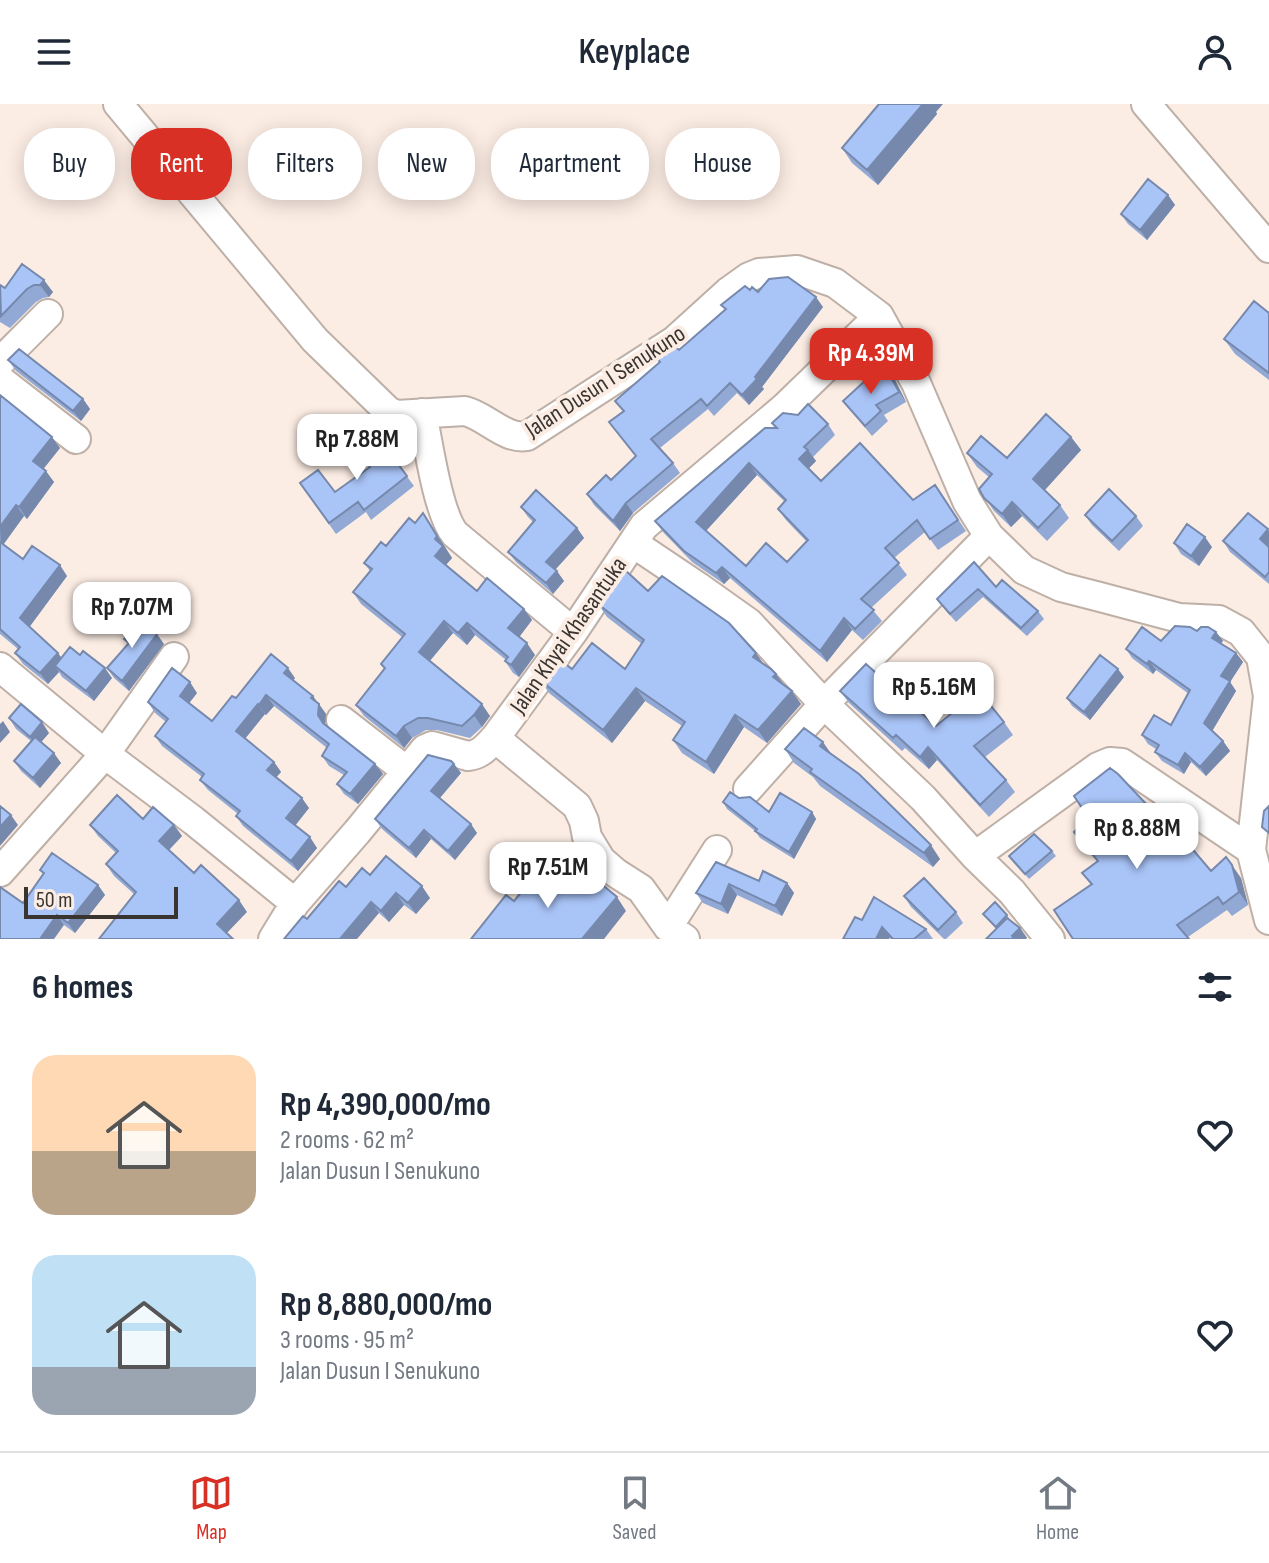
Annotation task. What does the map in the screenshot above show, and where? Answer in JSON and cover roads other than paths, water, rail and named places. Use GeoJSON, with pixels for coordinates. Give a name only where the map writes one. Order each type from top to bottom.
{"type":"FeatureCollection","features":[{"type":"Feature","properties":{"kind":"street"},"geometry":{"type":"LineString","coordinates":[[118,104],[315,340],[388,411],[409,414],[449,527],[455,534],[573,632]]}},
{"type":"Feature","properties":{"kind":"street"},"geometry":{"type":"LineString","coordinates":[[1146,104],[1269,248]]}},
{"type":"Feature","properties":{"kind":"street","name":"Jalan Dusun I Senukuno"},"geometry":{"type":"LineString","coordinates":[[409,414],[465,411],[515,437],[527,436],[674,341],[749,277],[759,273],[797,270],[835,283],[879,316],[916,383],[967,501],[989,536],[1024,570],[1061,587],[1179,618],[1219,620],[1237,629],[1261,657],[1268,696],[1251,850],[1269,920]]}},
{"type":"Feature","properties":{"kind":"street"},"geometry":{"type":"LineString","coordinates":[[0,362],[48,314]]}},
{"type":"Feature","properties":{"kind":"street","name":"Jalan Khyai Khasantuka"},"geometry":{"type":"LineString","coordinates":[[273,939],[295,903],[428,747],[474,756],[483,751],[573,632],[644,526],[784,408],[879,316]]}},
{"type":"Feature","properties":{"kind":"street"},"geometry":{"type":"LineString","coordinates":[[0,380],[76,439]]}},
{"type":"Feature","properties":{"kind":"street"},"geometry":{"type":"LineString","coordinates":[[748,789],[824,704],[989,536]]}},
{"type":"Feature","properties":{"kind":"street"},"geometry":{"type":"LineString","coordinates":[[633,543],[749,623],[824,704],[923,798],[1012,892],[1050,939]]}},
{"type":"Feature","properties":{"kind":"street"},"geometry":{"type":"LineString","coordinates":[[0,872],[105,754],[174,657]]}},
{"type":"Feature","properties":{"kind":"street"},"geometry":{"type":"LineString","coordinates":[[0,667],[295,903]]}},
{"type":"Feature","properties":{"kind":"street"},"geometry":{"type":"LineString","coordinates":[[341,720],[408,772]]}},
{"type":"Feature","properties":{"kind":"street"},"geometry":{"type":"LineString","coordinates":[[495,738],[577,806],[587,837],[601,860],[641,889],[676,933],[717,850]]}},
{"type":"Feature","properties":{"kind":"street"},"geometry":{"type":"LineString","coordinates":[[975,856],[1098,767],[1110,762],[1122,763],[1251,850]]}}]}
